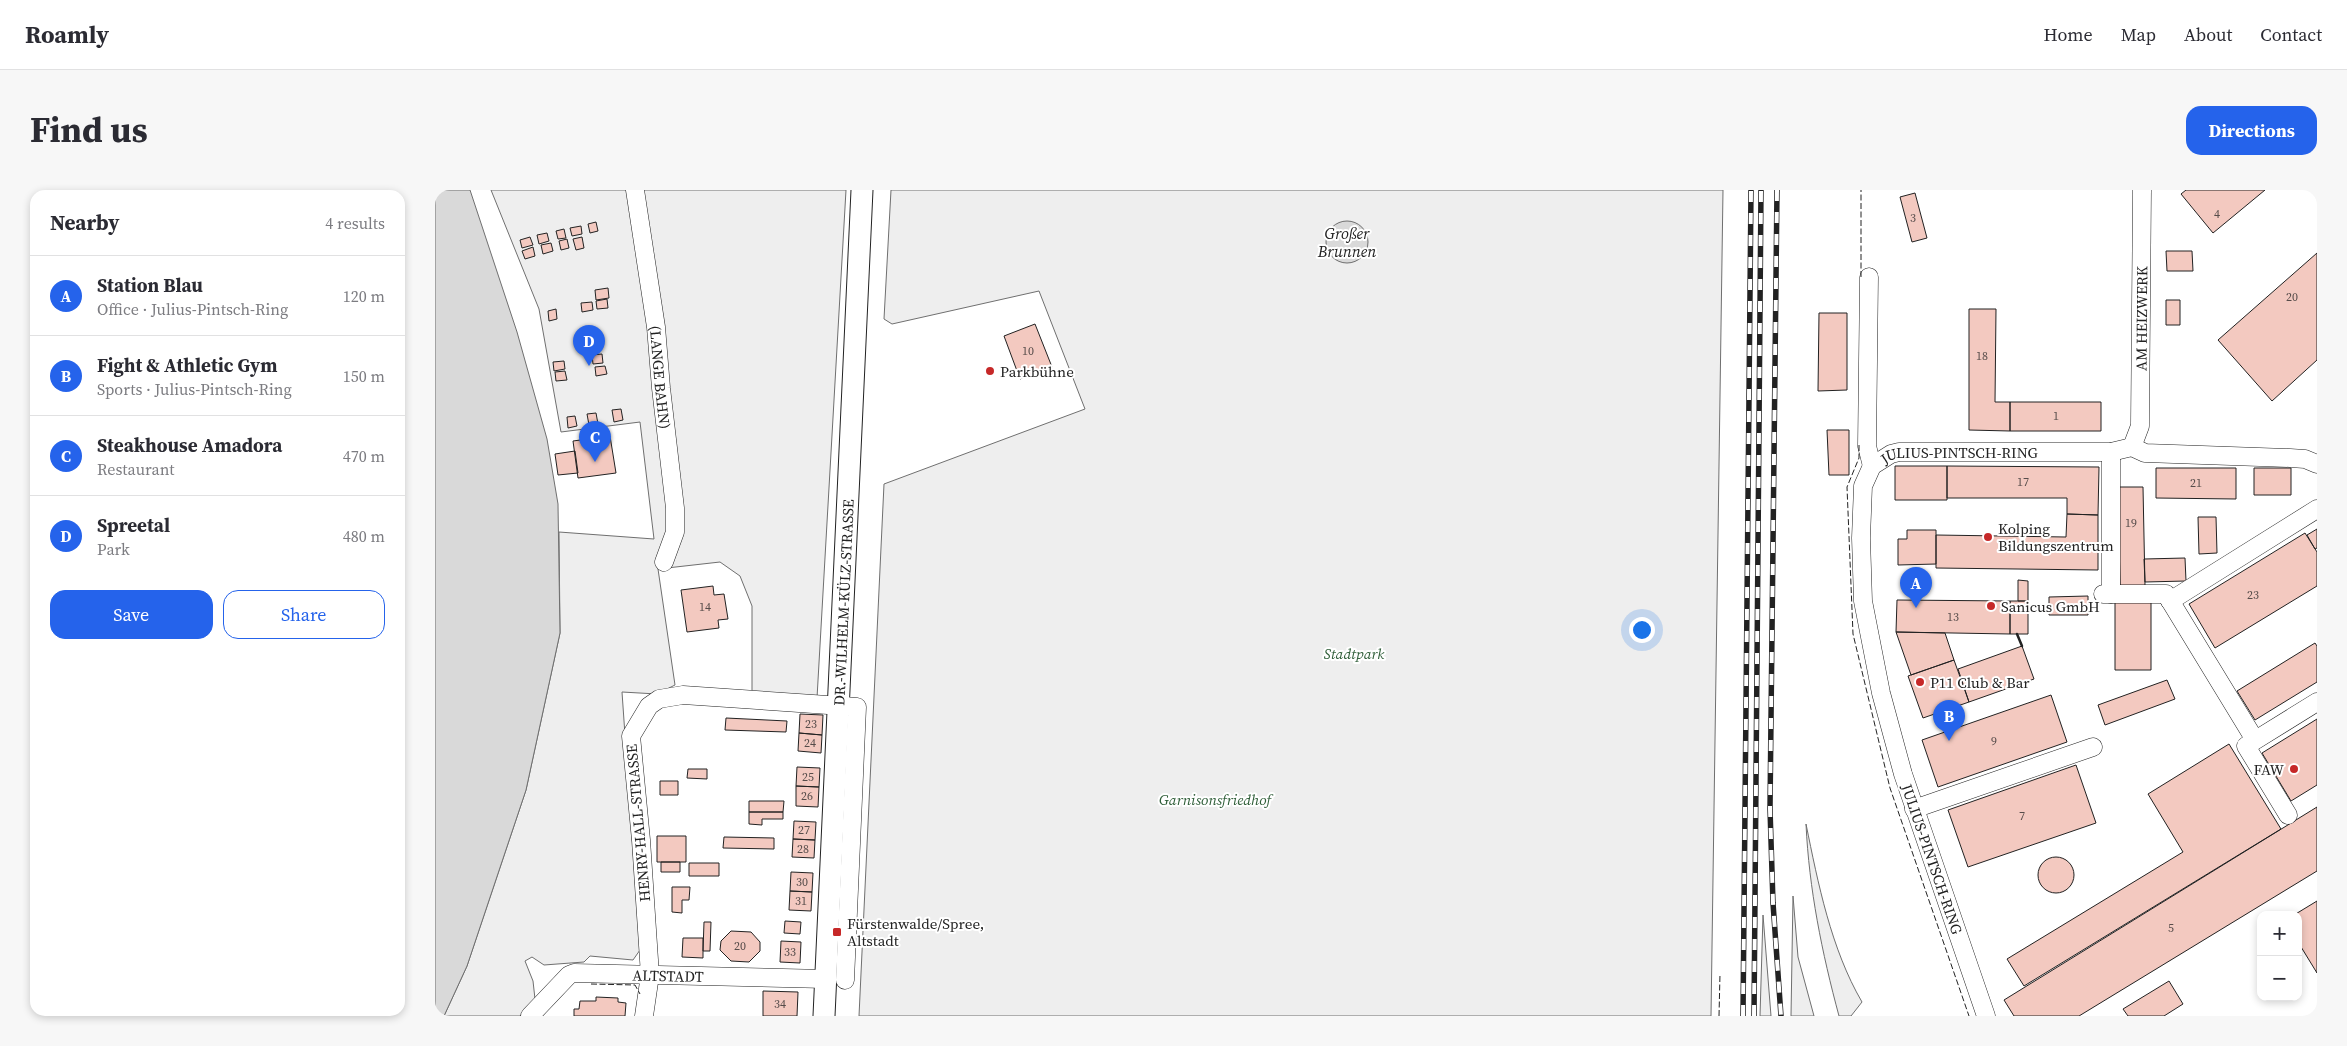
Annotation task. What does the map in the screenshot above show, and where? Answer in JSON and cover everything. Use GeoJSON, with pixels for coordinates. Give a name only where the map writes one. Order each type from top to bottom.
{"type":"FeatureCollection","features":[{"type":"Feature","properties":{"kind":"main road","name":"DR.-WILHELM-KÜLZ-STRASSE"},"geometry":{"type":"LineString","coordinates":[[824,1016],[835,980],[837,706],[862,190]]}},
{"type":"Feature","properties":{"kind":"street","name":"(LANGE BAHN)"},"geometry":{"type":"LineString","coordinates":[[635,190],[656,327],[675,508],[675,532],[664,562]]}},
{"type":"Feature","properties":{"kind":"street","name":"AM HEIZWERK"},"geometry":{"type":"LineString","coordinates":[[2132,446],[2140,426],[2142,190]]}},
{"type":"Feature","properties":{"kind":"street"},"geometry":{"type":"LineString","coordinates":[[1869,277],[1867,446],[1872,466]]}},
{"type":"Feature","properties":{"kind":"street","name":"JULIUS-PINTSCH-RING"},"geometry":{"type":"LineString","coordinates":[[1986,1016],[1914,809],[1883,702],[1863,601],[1861,538],[1863,486],[1872,466],[1891,454],[1899,452],[2111,452],[2132,446]]}},
{"type":"Feature","properties":{"kind":"street"},"geometry":{"type":"LineString","coordinates":[[2132,446],[2145,453],[2290,458],[2305,459],[2317,464]]}},
{"type":"Feature","properties":{"kind":"street"},"geometry":{"type":"LineString","coordinates":[[2111,452],[2107,594],[2166,594],[2255,740]]}},
{"type":"Feature","properties":{"kind":"street"},"geometry":{"type":"LineString","coordinates":[[2170,600],[2317,509]]}},
{"type":"Feature","properties":{"kind":"street","name":"HENRY-HALL-STRASSE"},"geometry":{"type":"LineString","coordinates":[[644,1016],[650,975],[641,840],[631,736],[649,706],[659,699],[683,695],[837,706]]}},
{"type":"Feature","properties":{"kind":"street"},"geometry":{"type":"LineString","coordinates":[[2288,815],[2245,746],[2317,702]]}},
{"type":"Feature","properties":{"kind":"street"},"geometry":{"type":"LineString","coordinates":[[1914,809],[2093,747]]}},
{"type":"Feature","properties":{"kind":"street","name":"ALTSTADT"},"geometry":{"type":"LineString","coordinates":[[530,1016],[569,975],[650,975],[835,980]]}},
{"type":"Feature","properties":{"kind":"green space"},"geometry":{"type":"Polygon","coordinates":[[[491,190],[846,190],[817,698],[752,693],[752,606],[740,576],[720,562],[658,569],[675,685],[657,694],[622,692],[640,950],[633,960],[590,956],[584,962],[544,965],[532,957],[525,961],[533,981],[535,999],[520,1016],[444,1016],[467,966],[526,790],[560,633],[559,532],[654,539],[640,422],[561,432],[539,309],[491,190]]]}},
{"type":"Feature","properties":{"kind":"green space","name":"Stadtpark"},"geometry":{"type":"Polygon","coordinates":[[[891,190],[1723,190],[1711,1016],[859,1016],[884,484],[1085,409],[1039,291],[892,324],[884,319],[891,190]]]}},
{"type":"Feature","properties":{"kind":"green space"},"geometry":{"type":"Polygon","coordinates":[[[1806,824],[1821,892],[1834,938],[1851,982],[1862,1002],[1851,1016],[1839,1016],[1827,969],[1813,897],[1806,824]]]}},
{"type":"Feature","properties":{"kind":"green space"},"geometry":{"type":"Polygon","coordinates":[[[1793,896],[1798,957],[1814,1016],[1791,1016],[1793,896]]]}},
{"type":"Feature","properties":{"kind":"green space"},"geometry":{"type":"Polygon","coordinates":[[[1763,915],[1771,1016],[1760,1016],[1763,915]]]}},
{"type":"Feature","properties":{"kind":"water"},"geometry":{"type":"Polygon","coordinates":[[[435,190],[470,190],[517,332],[547,439],[558,504],[560,633],[526,790],[467,966],[444,1016],[435,1016],[435,190]]]}},
{"type":"Feature","properties":{"kind":"water","name":"Großer Brunnen"},"geometry":{"type":"Polygon","coordinates":[[[1347,221],[1362,227],[1368,242],[1362,257],[1347,263],[1332,257],[1326,242],[1332,227],[1347,221]]]}},
{"type":"Feature","properties":{"kind":"building"},"geometry":{"type":"Polygon","coordinates":[[[2186,190],[2265,190],[2213,233],[2181,194],[2186,190]]]}},
{"type":"Feature","properties":{"kind":"building"},"geometry":{"type":"Polygon","coordinates":[[[1915,193],[1927,238],[1912,242],[1900,197],[1915,193]]]}},
{"type":"Feature","properties":{"kind":"building"},"geometry":{"type":"Polygon","coordinates":[[[596,222],[598,231],[590,233],[588,224],[596,222]]]}},
{"type":"Feature","properties":{"kind":"building"},"geometry":{"type":"Polygon","coordinates":[[[581,226],[582,234],[572,236],[570,228],[581,226]]]}},
{"type":"Feature","properties":{"kind":"building"},"geometry":{"type":"Polygon","coordinates":[[[564,229],[566,238],[558,239],[556,231],[564,229]]]}},
{"type":"Feature","properties":{"kind":"building"},"geometry":{"type":"Polygon","coordinates":[[[547,233],[549,241],[539,244],[537,235],[547,233]]]}},
{"type":"Feature","properties":{"kind":"building"},"geometry":{"type":"Polygon","coordinates":[[[530,237],[533,245],[522,248],[520,240],[530,237]]]}},
{"type":"Feature","properties":{"kind":"building"},"geometry":{"type":"Polygon","coordinates":[[[582,237],[584,248],[576,250],[573,239],[582,237]]]}},
{"type":"Feature","properties":{"kind":"building"},"geometry":{"type":"Polygon","coordinates":[[[567,239],[569,248],[561,250],[559,241],[567,239]]]}},
{"type":"Feature","properties":{"kind":"building"},"geometry":{"type":"Polygon","coordinates":[[[551,243],[553,251],[543,254],[541,245],[551,243]]]}},
{"type":"Feature","properties":{"kind":"building"},"geometry":{"type":"Polygon","coordinates":[[[533,247],[535,256],[525,259],[522,251],[533,247]]]}},
{"type":"Feature","properties":{"kind":"building"},"geometry":{"type":"Polygon","coordinates":[[[2166,251],[2192,251],[2193,271],[2167,271],[2166,251]]]}},
{"type":"Feature","properties":{"kind":"building"},"geometry":{"type":"Polygon","coordinates":[[[2317,253],[2317,360],[2272,401],[2218,340],[2317,253]]]}},
{"type":"Feature","properties":{"kind":"building"},"geometry":{"type":"Polygon","coordinates":[[[608,288],[609,298],[596,300],[595,290],[608,288]]]}},
{"type":"Feature","properties":{"kind":"building"},"geometry":{"type":"Polygon","coordinates":[[[607,299],[608,308],[597,309],[596,301],[607,299]]]}},
{"type":"Feature","properties":{"kind":"building"},"geometry":{"type":"Polygon","coordinates":[[[2166,300],[2180,300],[2180,325],[2166,325],[2166,300]]]}},
{"type":"Feature","properties":{"kind":"building"},"geometry":{"type":"Polygon","coordinates":[[[592,302],[593,310],[582,312],[581,303],[592,302]]]}},
{"type":"Feature","properties":{"kind":"building"},"geometry":{"type":"Polygon","coordinates":[[[556,309],[557,319],[549,321],[548,311],[556,309]]]}},
{"type":"Feature","properties":{"kind":"building"},"geometry":{"type":"Polygon","coordinates":[[[1969,309],[1996,309],[1995,402],[2010,402],[2010,431],[1969,430],[1969,309]]]}},
{"type":"Feature","properties":{"kind":"building"},"geometry":{"type":"Polygon","coordinates":[[[1819,313],[1847,313],[1847,390],[1818,391],[1819,313]]]}},
{"type":"Feature","properties":{"kind":"building"},"geometry":{"type":"Polygon","coordinates":[[[1035,324],[1052,367],[1020,379],[1004,336],[1035,324]]]}},
{"type":"Feature","properties":{"kind":"building"},"geometry":{"type":"Polygon","coordinates":[[[602,354],[603,363],[593,364],[592,355],[602,354]]]}},
{"type":"Feature","properties":{"kind":"building"},"geometry":{"type":"Polygon","coordinates":[[[564,361],[565,369],[554,371],[553,362],[564,361]]]}},
{"type":"Feature","properties":{"kind":"building"},"geometry":{"type":"Polygon","coordinates":[[[605,366],[607,374],[596,376],[595,367],[605,366]]]}},
{"type":"Feature","properties":{"kind":"building"},"geometry":{"type":"Polygon","coordinates":[[[565,371],[567,380],[556,381],[555,372],[565,371]]]}},
{"type":"Feature","properties":{"kind":"building"},"geometry":{"type":"Polygon","coordinates":[[[2010,402],[2101,402],[2101,431],[2010,431],[2010,402]]]}},
{"type":"Feature","properties":{"kind":"building"},"geometry":{"type":"Polygon","coordinates":[[[621,409],[623,420],[614,422],[612,410],[621,409]]]}},
{"type":"Feature","properties":{"kind":"building"},"geometry":{"type":"Polygon","coordinates":[[[596,413],[598,424],[589,425],[587,414],[596,413]]]}},
{"type":"Feature","properties":{"kind":"building"},"geometry":{"type":"Polygon","coordinates":[[[575,416],[577,426],[568,428],[567,417],[575,416]]]}},
{"type":"Feature","properties":{"kind":"building"},"geometry":{"type":"Polygon","coordinates":[[[1827,430],[1849,430],[1849,475],[1829,475],[1827,430]]]}},
{"type":"Feature","properties":{"kind":"building"},"geometry":{"type":"Polygon","coordinates":[[[610,436],[616,473],[578,478],[573,441],[610,436]]]}},
{"type":"Feature","properties":{"kind":"building"},"geometry":{"type":"Polygon","coordinates":[[[575,451],[578,473],[558,475],[555,454],[575,451]]]}},
{"type":"Feature","properties":{"kind":"building"},"geometry":{"type":"Polygon","coordinates":[[[1895,466],[1947,466],[1947,500],[1895,500],[1895,466]]]}},
{"type":"Feature","properties":{"kind":"building"},"geometry":{"type":"Polygon","coordinates":[[[1947,466],[2099,467],[2098,515],[2067,514],[2067,498],[1947,498],[1947,466]]]}},
{"type":"Feature","properties":{"kind":"building"},"geometry":{"type":"Polygon","coordinates":[[[2156,468],[2236,468],[2236,499],[2156,498],[2156,468]]]}},
{"type":"Feature","properties":{"kind":"building"},"geometry":{"type":"Polygon","coordinates":[[[2254,468],[2291,468],[2291,495],[2254,495],[2254,468]]]}},
{"type":"Feature","properties":{"kind":"building"},"geometry":{"type":"Polygon","coordinates":[[[2118,487],[2143,487],[2145,586],[2120,586],[2118,487]]]}},
{"type":"Feature","properties":{"kind":"building"},"geometry":{"type":"Polygon","coordinates":[[[2067,514],[2098,515],[2098,570],[1936,568],[1936,535],[2066,537],[2067,514]]]}},
{"type":"Feature","properties":{"kind":"building"},"geometry":{"type":"Polygon","coordinates":[[[2198,517],[2216,517],[2217,553],[2199,554],[2198,517]]]}},
{"type":"Feature","properties":{"kind":"building"},"geometry":{"type":"Polygon","coordinates":[[[2317,529],[2317,548],[2315,549],[2307,535],[2317,529]]]}},
{"type":"Feature","properties":{"kind":"building"},"geometry":{"type":"Polygon","coordinates":[[[1907,530],[1936,530],[1936,564],[1898,565],[1898,539],[1907,539],[1907,530]]]}},
{"type":"Feature","properties":{"kind":"building"},"geometry":{"type":"Polygon","coordinates":[[[2305,533],[2317,552],[2317,586],[2215,648],[2189,604],[2305,533]]]}},
{"type":"Feature","properties":{"kind":"building"},"geometry":{"type":"Polygon","coordinates":[[[2185,558],[2186,581],[2145,582],[2144,559],[2185,558]]]}},
{"type":"Feature","properties":{"kind":"building"},"geometry":{"type":"Polygon","coordinates":[[[2018,580],[2028,581],[2028,601],[2018,601],[2018,580]]]}},
{"type":"Feature","properties":{"kind":"building"},"geometry":{"type":"Polygon","coordinates":[[[713,586],[714,595],[724,594],[728,619],[718,620],[719,628],[687,632],[681,590],[713,586]]]}},
{"type":"Feature","properties":{"kind":"building"},"geometry":{"type":"Polygon","coordinates":[[[2088,596],[2088,615],[2049,615],[2049,597],[2088,596]]]}},
{"type":"Feature","properties":{"kind":"building"},"geometry":{"type":"Polygon","coordinates":[[[1897,600],[2010,601],[2010,634],[1896,632],[1897,600]]]}},
{"type":"Feature","properties":{"kind":"building"},"geometry":{"type":"Polygon","coordinates":[[[2010,601],[2028,601],[2028,634],[2010,634],[2010,601]]]}},
{"type":"Feature","properties":{"kind":"building"},"geometry":{"type":"Polygon","coordinates":[[[2115,602],[2151,602],[2151,670],[2115,670],[2115,602]]]}},
{"type":"Feature","properties":{"kind":"building"},"geometry":{"type":"Polygon","coordinates":[[[1896,632],[1945,633],[1954,660],[1911,675],[1896,632]]]}},
{"type":"Feature","properties":{"kind":"building"},"geometry":{"type":"Polygon","coordinates":[[[2315,643],[2317,646],[2317,682],[2255,720],[2237,691],[2315,643]]]}},
{"type":"Feature","properties":{"kind":"building"},"geometry":{"type":"Polygon","coordinates":[[[2022,646],[2034,679],[1969,702],[1958,669],[2022,646]]]}},
{"type":"Feature","properties":{"kind":"building"},"geometry":{"type":"Polygon","coordinates":[[[1954,660],[1969,702],[1923,718],[1908,676],[1954,660]]]}},
{"type":"Feature","properties":{"kind":"building"},"geometry":{"type":"Polygon","coordinates":[[[2167,680],[2175,699],[2105,725],[2098,705],[2167,680]]]}},
{"type":"Feature","properties":{"kind":"building"},"geometry":{"type":"Polygon","coordinates":[[[2051,695],[2067,742],[1938,787],[1922,740],[2051,695]]]}},
{"type":"Feature","properties":{"kind":"building"},"geometry":{"type":"Polygon","coordinates":[[[800,714],[823,715],[822,735],[799,733],[800,714]]]}},
{"type":"Feature","properties":{"kind":"building"},"geometry":{"type":"Polygon","coordinates":[[[726,718],[787,721],[786,732],[725,730],[726,718]]]}},
{"type":"Feature","properties":{"kind":"building","name":"FAW"},"geometry":{"type":"Polygon","coordinates":[[[2317,719],[2317,785],[2291,801],[2262,753],[2317,719]]]}},
{"type":"Feature","properties":{"kind":"building"},"geometry":{"type":"Polygon","coordinates":[[[799,733],[822,735],[821,753],[798,751],[799,733]]]}},
{"type":"Feature","properties":{"kind":"building"},"geometry":{"type":"Polygon","coordinates":[[[2229,744],[2281,829],[2024,986],[2007,959],[2183,852],[2148,794],[2229,744]]]}},
{"type":"Feature","properties":{"kind":"building"},"geometry":{"type":"Polygon","coordinates":[[[2076,765],[2096,823],[1968,867],[1948,810],[2076,765]]]}},
{"type":"Feature","properties":{"kind":"building"},"geometry":{"type":"Polygon","coordinates":[[[797,767],[820,768],[819,787],[796,786],[797,767]]]}},
{"type":"Feature","properties":{"kind":"building"},"geometry":{"type":"Polygon","coordinates":[[[688,769],[707,769],[707,779],[687,778],[688,769]]]}},
{"type":"Feature","properties":{"kind":"building"},"geometry":{"type":"Polygon","coordinates":[[[660,781],[678,781],[678,795],[660,795],[660,781]]]}},
{"type":"Feature","properties":{"kind":"building"},"geometry":{"type":"Polygon","coordinates":[[[796,786],[819,787],[818,807],[796,806],[796,786]]]}},
{"type":"Feature","properties":{"kind":"building"},"geometry":{"type":"Polygon","coordinates":[[[749,801],[784,801],[783,812],[749,812],[749,801]]]}},
{"type":"Feature","properties":{"kind":"building"},"geometry":{"type":"Polygon","coordinates":[[[2317,807],[2317,871],[2079,1016],[2014,1016],[2004,1000],[2317,807]]]}},
{"type":"Feature","properties":{"kind":"building"},"geometry":{"type":"Polygon","coordinates":[[[749,812],[783,812],[783,819],[762,819],[762,825],[749,824],[749,812]]]}},
{"type":"Feature","properties":{"kind":"building"},"geometry":{"type":"Polygon","coordinates":[[[794,821],[816,822],[815,840],[793,839],[794,821]]]}},
{"type":"Feature","properties":{"kind":"building"},"geometry":{"type":"Polygon","coordinates":[[[657,836],[686,836],[686,862],[657,862],[657,836]]]}},
{"type":"Feature","properties":{"kind":"building"},"geometry":{"type":"Polygon","coordinates":[[[724,837],[774,838],[774,849],[723,848],[724,837]]]}},
{"type":"Feature","properties":{"kind":"building"},"geometry":{"type":"Polygon","coordinates":[[[793,839],[815,840],[814,858],[792,857],[793,839]]]}},
{"type":"Feature","properties":{"kind":"building"},"geometry":{"type":"Polygon","coordinates":[[[2056,857],[2063,858],[2069,862],[2073,868],[2073,882],[2069,888],[2063,892],[2056,893],[2049,892],[2043,888],[2039,882],[2038,875],[2039,868],[2043,862],[2049,858],[2056,857]]]}},
{"type":"Feature","properties":{"kind":"building"},"geometry":{"type":"Polygon","coordinates":[[[661,862],[680,862],[680,872],[661,872],[661,862]]]}},
{"type":"Feature","properties":{"kind":"building"},"geometry":{"type":"Polygon","coordinates":[[[689,863],[719,863],[719,876],[689,876],[689,863]]]}},
{"type":"Feature","properties":{"kind":"building"},"geometry":{"type":"Polygon","coordinates":[[[791,872],[813,873],[812,892],[790,891],[791,872]]]}},
{"type":"Feature","properties":{"kind":"building"},"geometry":{"type":"Polygon","coordinates":[[[672,887],[690,887],[689,900],[682,900],[682,913],[672,912],[672,887]]]}},
{"type":"Feature","properties":{"kind":"building"},"geometry":{"type":"Polygon","coordinates":[[[790,891],[812,892],[811,911],[789,910],[790,891]]]}},
{"type":"Feature","properties":{"kind":"building"},"geometry":{"type":"Polygon","coordinates":[[[2317,901],[2317,973],[2302,949],[2301,911],[2317,901]]]}},
{"type":"Feature","properties":{"kind":"building"},"geometry":{"type":"Polygon","coordinates":[[[785,921],[801,922],[800,934],[784,933],[785,921]]]}},
{"type":"Feature","properties":{"kind":"building"},"geometry":{"type":"Polygon","coordinates":[[[704,922],[711,922],[710,951],[703,951],[704,922]]]}},
{"type":"Feature","properties":{"kind":"building"},"geometry":{"type":"Polygon","coordinates":[[[731,931],[751,932],[760,942],[760,951],[749,962],[731,961],[720,950],[721,941],[731,931]]]}},
{"type":"Feature","properties":{"kind":"building"},"geometry":{"type":"Polygon","coordinates":[[[683,938],[703,938],[703,958],[682,957],[683,938]]]}},
{"type":"Feature","properties":{"kind":"building"},"geometry":{"type":"Polygon","coordinates":[[[781,941],[801,942],[800,963],[780,962],[781,941]]]}},
{"type":"Feature","properties":{"kind":"building"},"geometry":{"type":"Polygon","coordinates":[[[2169,981],[2183,1004],[2164,1016],[2128,1016],[2123,1009],[2169,981]]]}},
{"type":"Feature","properties":{"kind":"building"},"geometry":{"type":"Polygon","coordinates":[[[763,991],[798,992],[797,1016],[763,1016],[763,991]]]}},
{"type":"Feature","properties":{"kind":"building"},"geometry":{"type":"Polygon","coordinates":[[[596,997],[618,998],[618,1002],[626,1003],[625,1016],[574,1016],[574,1009],[579,1009],[580,1001],[596,1001],[596,997]]]}},
{"type":"Feature","properties":{"kind":"railway"},"geometry":{"type":"LineString","coordinates":[[1743,1016],[1751,190]]}},
{"type":"Feature","properties":{"kind":"railway"},"geometry":{"type":"LineString","coordinates":[[1754,1016],[1761,190]]}},
{"type":"Feature","properties":{"kind":"railway"},"geometry":{"type":"LineString","coordinates":[[1777,190],[1770,809],[1773,903],[1781,1016]]}},
{"type":"Feature","properties":{"kind":"fence"},"geometry":{"type":"LineString","coordinates":[[1861,190],[1861,277]]}},
{"type":"Feature","properties":{"kind":"fence"},"geometry":{"type":"LineString","coordinates":[[1859,445],[1859,458],[1847,487],[1853,634],[1890,788],[1969,1016]]}},
{"type":"Feature","properties":{"kind":"fence"},"geometry":{"type":"LineString","coordinates":[[1719,1016],[1720,974]]}},
{"type":"Feature","properties":{"kind":"fence"},"geometry":{"type":"LineString","coordinates":[[591,984],[635,985],[640,994]]}},
{"type":"Feature","properties":{"kind":"wall"},"geometry":{"type":"LineString","coordinates":[[2017,634],[2022,646]]}},
{"type":"Feature","properties":{"kind":"place","name":"Spreetal"},"geometry":{"type":"Point","coordinates":[589,366]}},
{"type":"Feature","properties":{"kind":"place","name":"Parkbühne"},"geometry":{"type":"Point","coordinates":[990,371]}},
{"type":"Feature","properties":{"kind":"place","name":"Steakhouse Amadora"},"geometry":{"type":"Point","coordinates":[595,462]}},
{"type":"Feature","properties":{"kind":"place","name":"Kolping Bildungszentrum"},"geometry":{"type":"Point","coordinates":[1988,537]}},
{"type":"Feature","properties":{"kind":"place","name":"Sanicus GmbH"},"geometry":{"type":"Point","coordinates":[1991,606]}},
{"type":"Feature","properties":{"kind":"place","name":"Station Blau"},"geometry":{"type":"Point","coordinates":[1916,608]}},
{"type":"Feature","properties":{"kind":"place","name":"P11 Club & Bar"},"geometry":{"type":"Point","coordinates":[1920,682]}},
{"type":"Feature","properties":{"kind":"place","name":"Fight & Athletic Gym"},"geometry":{"type":"Point","coordinates":[1949,741]}},
{"type":"Feature","properties":{"kind":"place","name":"FAW"},"geometry":{"type":"Point","coordinates":[2294,769]}},
{"type":"Feature","properties":{"kind":"place","name":"Fürstenwalde/Spree, Altstadt"},"geometry":{"type":"Point","coordinates":[837,932]}},
{"type":"Feature","properties":{"kind":"park label","name":"Garnisonsfriedhof"},"geometry":{"type":"Point","coordinates":[1215,799]}}]}
